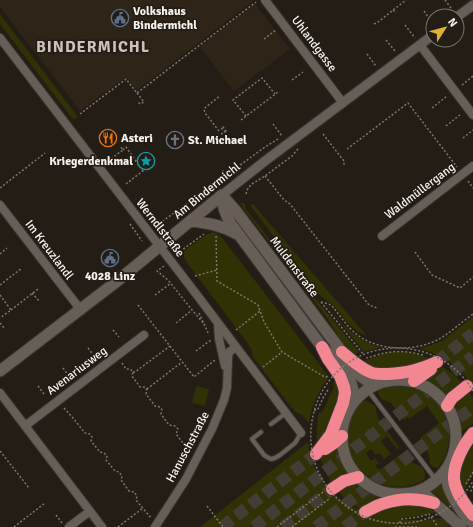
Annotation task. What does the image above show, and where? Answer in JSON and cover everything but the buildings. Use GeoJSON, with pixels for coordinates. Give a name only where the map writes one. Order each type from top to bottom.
{"type":"FeatureCollection","features":[{"type":"Feature","properties":{"kind":"highway"},"geometry":{"type":"LineString","coordinates":[[322,346],[328,359],[340,376],[345,393],[343,403],[331,434],[316,454],[342,436]]}},
{"type":"Feature","properties":{"kind":"highway"},"geometry":{"type":"LineString","coordinates":[[342,352],[365,370],[376,374],[412,371],[424,368],[437,362],[414,381]]}},
{"type":"Feature","properties":{"kind":"highway"},"geometry":{"type":"LineString","coordinates":[[447,406],[452,398],[470,388]]}},
{"type":"Feature","properties":{"kind":"highway"},"geometry":{"type":"LineString","coordinates":[[455,448],[462,436],[473,428]]}},
{"type":"Feature","properties":{"kind":"highway"},"geometry":{"type":"LineString","coordinates":[[473,433],[461,450],[454,480],[460,496],[473,515]]}},
{"type":"Feature","properties":{"kind":"highway"},"geometry":{"type":"LineString","coordinates":[[331,490],[344,481],[358,477]]}},
{"type":"Feature","properties":{"kind":"highway"},"geometry":{"type":"LineString","coordinates":[[387,492],[372,504],[365,512],[384,503],[399,501],[424,500],[434,503]]}},
{"type":"Feature","properties":{"kind":"main road","name":"Am Bindermichl"},"geometry":{"type":"LineString","coordinates":[[0,371],[116,282],[222,195]]}},
{"type":"Feature","properties":{"kind":"main road"},"geometry":{"type":"LineString","coordinates":[[222,195],[224,212],[238,234],[322,346],[332,355],[348,378],[353,388],[353,402]]}},
{"type":"Feature","properties":{"kind":"main road","name":"Muldenstraße"},"geometry":{"type":"LineString","coordinates":[[222,195],[236,211],[342,352],[356,374],[371,387]]}},
{"type":"Feature","properties":{"kind":"main road"},"geometry":{"type":"LineString","coordinates":[[190,221],[221,226],[238,234]]}},
{"type":"Feature","properties":{"kind":"main road"},"geometry":{"type":"LineString","coordinates":[[398,379],[414,381],[436,393],[447,406],[455,426],[455,448],[445,471],[428,486],[420,490],[394,494],[371,487],[358,477],[349,465],[344,451],[342,436],[344,421],[353,402],[359,395],[371,387],[390,380],[398,379]]}},
{"type":"Feature","properties":{"kind":"main road"},"geometry":{"type":"LineString","coordinates":[[445,471],[452,494],[463,512],[473,523]]}},
{"type":"Feature","properties":{"kind":"main road"},"geometry":{"type":"LineString","coordinates":[[420,490],[461,527]]}},
{"type":"Feature","properties":{"kind":"street","name":"Uhlandgasse"},"geometry":{"type":"LineString","coordinates":[[261,1],[343,103]]}},
{"type":"Feature","properties":{"kind":"street","name":"Werndlstraße"},"geometry":{"type":"LineString","coordinates":[[0,38],[301,433]]}},
{"type":"Feature","properties":{"kind":"street","name":"Am Bindermichl"},"geometry":{"type":"LineString","coordinates":[[222,195],[343,103],[418,43],[425,39]]}},
{"type":"Feature","properties":{"kind":"street"},"geometry":{"type":"LineString","coordinates":[[418,43],[473,115]]}},
{"type":"Feature","properties":{"kind":"street","name":"Waldmüllergang"},"geometry":{"type":"LineString","coordinates":[[382,236],[473,166]]}},
{"type":"Feature","properties":{"kind":"street","name":"Im Kreuzlandl"},"geometry":{"type":"LineString","coordinates":[[0,205],[80,309]]}},
{"type":"Feature","properties":{"kind":"street","name":"Hanuschstraße"},"geometry":{"type":"LineString","coordinates":[[218,323],[219,339],[227,373]]}},
{"type":"Feature","properties":{"kind":"street","name":"Avenariusweg"},"geometry":{"type":"LineString","coordinates":[[25,426],[144,335]]}},
{"type":"Feature","properties":{"kind":"street","name":"Hanuschstraße"},"geometry":{"type":"LineString","coordinates":[[153,521],[186,479],[212,429],[224,400],[227,388],[229,352],[236,347]]}},
{"type":"Feature","properties":{"kind":"street"},"geometry":{"type":"LineString","coordinates":[[0,393],[102,527]]}},
{"type":"Feature","properties":{"kind":"street"},"geometry":{"type":"LineString","coordinates":[[66,526],[90,511]]}},
{"type":"Feature","properties":{"kind":"lane"},"geometry":{"type":"LineString","coordinates":[[371,387],[436,480]]}},
{"type":"Feature","properties":{"kind":"lane"},"geometry":{"type":"LineString","coordinates":[[271,424],[286,413]]}},
{"type":"Feature","properties":{"kind":"lane"},"geometry":{"type":"LineString","coordinates":[[261,432],[252,439],[264,455],[271,459],[280,455],[295,444],[301,433]]}},
{"type":"Feature","properties":{"kind":"path"},"geometry":{"type":"LineString","coordinates":[[374,24],[406,0]]}},
{"type":"Feature","properties":{"kind":"path"},"geometry":{"type":"LineString","coordinates":[[445,0],[451,8]]}},
{"type":"Feature","properties":{"kind":"path"},"geometry":{"type":"LineString","coordinates":[[137,93],[261,1]]}},
{"type":"Feature","properties":{"kind":"path"},"geometry":{"type":"LineString","coordinates":[[393,10],[396,13]]}},
{"type":"Feature","properties":{"kind":"path"},"geometry":{"type":"LineString","coordinates":[[405,26],[418,43]]}},
{"type":"Feature","properties":{"kind":"path"},"geometry":{"type":"LineString","coordinates":[[264,39],[277,28]]}},
{"type":"Feature","properties":{"kind":"path"},"geometry":{"type":"LineString","coordinates":[[386,40],[395,51]]}},
{"type":"Feature","properties":{"kind":"path"},"geometry":{"type":"LineString","coordinates":[[368,54],[376,66]]}},
{"type":"Feature","properties":{"kind":"path"},"geometry":{"type":"LineString","coordinates":[[292,80],[303,72]]}},
{"type":"Feature","properties":{"kind":"path"},"geometry":{"type":"LineString","coordinates":[[459,87],[473,76]]}},
{"type":"Feature","properties":{"kind":"path"},"geometry":{"type":"LineString","coordinates":[[246,116],[233,100],[262,78],[275,94]]}},
{"type":"Feature","properties":{"kind":"path"},"geometry":{"type":"LineString","coordinates":[[80,114],[126,79],[144,102],[140,104],[138,102]]}},
{"type":"Feature","properties":{"kind":"path"},"geometry":{"type":"LineString","coordinates":[[241,120],[278,92]]}},
{"type":"Feature","properties":{"kind":"path"},"geometry":{"type":"LineString","coordinates":[[432,108],[450,94]]}},
{"type":"Feature","properties":{"kind":"path"},"geometry":{"type":"LineString","coordinates":[[219,131],[205,113],[204,109],[220,96]]}},
{"type":"Feature","properties":{"kind":"path"},"geometry":{"type":"LineString","coordinates":[[347,149],[408,103],[459,170]]}},
{"type":"Feature","properties":{"kind":"path"},"geometry":{"type":"LineString","coordinates":[[446,126],[464,112]]}},
{"type":"Feature","properties":{"kind":"path"},"geometry":{"type":"LineString","coordinates":[[155,228],[264,147],[282,136],[273,124]]}},
{"type":"Feature","properties":{"kind":"path"},"geometry":{"type":"LineString","coordinates":[[221,134],[225,132],[221,128],[223,127],[226,131],[227,130]]}},
{"type":"Feature","properties":{"kind":"path"},"geometry":{"type":"LineString","coordinates":[[462,138],[473,130]]}},
{"type":"Feature","properties":{"kind":"path"},"geometry":{"type":"LineString","coordinates":[[323,134],[344,161],[344,165]]}},
{"type":"Feature","properties":{"kind":"path"},"geometry":{"type":"LineString","coordinates":[[120,146],[123,150]]}},
{"type":"Feature","properties":{"kind":"path"},"geometry":{"type":"LineString","coordinates":[[108,161],[126,147],[144,171]]}},
{"type":"Feature","properties":{"kind":"path"},"geometry":{"type":"LineString","coordinates":[[0,188],[45,153]]}},
{"type":"Feature","properties":{"kind":"path"},"geometry":{"type":"LineString","coordinates":[[246,194],[248,188],[252,184],[292,156]]}},
{"type":"Feature","properties":{"kind":"path"},"geometry":{"type":"LineString","coordinates":[[126,184],[148,167]]}},
{"type":"Feature","properties":{"kind":"path"},"geometry":{"type":"LineString","coordinates":[[222,172],[230,172]]}},
{"type":"Feature","properties":{"kind":"path"},"geometry":{"type":"LineString","coordinates":[[265,176],[284,200],[290,204],[369,305],[377,308]]}},
{"type":"Feature","properties":{"kind":"path"},"geometry":{"type":"LineString","coordinates":[[466,179],[473,188]]}},
{"type":"Feature","properties":{"kind":"path"},"geometry":{"type":"LineString","coordinates":[[189,197],[191,201]]}},
{"type":"Feature","properties":{"kind":"path"},"geometry":{"type":"LineString","coordinates":[[179,255],[182,250],[207,232]]}},
{"type":"Feature","properties":{"kind":"path"},"geometry":{"type":"LineString","coordinates":[[216,236],[218,281],[258,305],[264,322],[282,352],[323,376],[326,377],[330,375]]}},
{"type":"Feature","properties":{"kind":"path"},"geometry":{"type":"LineString","coordinates":[[0,254],[8,248]]}},
{"type":"Feature","properties":{"kind":"path"},"geometry":{"type":"LineString","coordinates":[[416,252],[432,274],[460,288],[473,277]]}},
{"type":"Feature","properties":{"kind":"path"},"geometry":{"type":"LineString","coordinates":[[164,266],[157,271],[171,283],[205,324],[213,344]]}},
{"type":"Feature","properties":{"kind":"path"},"geometry":{"type":"LineString","coordinates":[[0,285],[22,268]]}},
{"type":"Feature","properties":{"kind":"path"},"geometry":{"type":"LineString","coordinates":[[195,276],[217,270]]}},
{"type":"Feature","properties":{"kind":"path"},"geometry":{"type":"LineString","coordinates":[[154,295],[171,283]]}},
{"type":"Feature","properties":{"kind":"path"},"geometry":{"type":"LineString","coordinates":[[0,318],[38,289]]}},
{"type":"Feature","properties":{"kind":"path"},"geometry":{"type":"LineString","coordinates":[[32,293],[40,302]]}},
{"type":"Feature","properties":{"kind":"path"},"geometry":{"type":"LineString","coordinates":[[0,295],[11,310]]}},
{"type":"Feature","properties":{"kind":"path"},"geometry":{"type":"LineString","coordinates":[[427,353],[424,355],[411,352],[394,352],[367,358],[321,302],[329,304],[333,307],[356,333],[364,339],[391,347],[403,348],[417,346],[440,338],[473,314]]}},
{"type":"Feature","properties":{"kind":"path"},"geometry":{"type":"LineString","coordinates":[[138,305],[194,377],[217,359]]}},
{"type":"Feature","properties":{"kind":"path"},"geometry":{"type":"LineString","coordinates":[[176,323],[192,310]]}},
{"type":"Feature","properties":{"kind":"path"},"geometry":{"type":"LineString","coordinates":[[236,330],[260,311]]}},
{"type":"Feature","properties":{"kind":"path"},"geometry":{"type":"LineString","coordinates":[[0,322],[5,329]]}},
{"type":"Feature","properties":{"kind":"path"},"geometry":{"type":"LineString","coordinates":[[113,330],[119,337]]}},
{"type":"Feature","properties":{"kind":"path"},"geometry":{"type":"LineString","coordinates":[[196,351],[211,340]]}},
{"type":"Feature","properties":{"kind":"path"},"geometry":{"type":"LineString","coordinates":[[133,372],[170,346]]}},
{"type":"Feature","properties":{"kind":"path"},"geometry":{"type":"LineString","coordinates":[[88,348],[94,356]]}},
{"type":"Feature","properties":{"kind":"path"},"geometry":{"type":"LineString","coordinates":[[470,388],[466,381],[453,367],[427,353],[408,348],[391,348],[372,352],[359,357],[344,366],[330,380],[320,394],[314,410],[310,430],[314,461],[319,473],[331,490],[347,507],[362,515],[379,521],[400,523],[419,521],[435,515],[445,510],[458,500],[473,481]]}},
{"type":"Feature","properties":{"kind":"path"},"geometry":{"type":"LineString","coordinates":[[260,369],[282,352]]}},
{"type":"Feature","properties":{"kind":"path"},"geometry":{"type":"LineString","coordinates":[[116,356],[126,369],[130,369],[133,372]]}},
{"type":"Feature","properties":{"kind":"path"},"geometry":{"type":"LineString","coordinates":[[147,390],[182,362]]}},
{"type":"Feature","properties":{"kind":"path"},"geometry":{"type":"LineString","coordinates":[[62,368],[69,376]]}},
{"type":"Feature","properties":{"kind":"path"},"geometry":{"type":"LineString","coordinates":[[133,372],[132,376],[140,387],[145,387],[147,390]]}},
{"type":"Feature","properties":{"kind":"path"},"geometry":{"type":"LineString","coordinates":[[38,386],[44,394]]}},
{"type":"Feature","properties":{"kind":"path"},"geometry":{"type":"LineString","coordinates":[[314,410],[316,411],[318,409],[329,388]]}},
{"type":"Feature","properties":{"kind":"path"},"geometry":{"type":"LineString","coordinates":[[147,390],[146,394],[155,406],[160,407],[162,410],[161,414],[169,425],[175,426],[178,430],[176,434],[191,454],[193,450]]}},
{"type":"Feature","properties":{"kind":"path"},"geometry":{"type":"LineString","coordinates":[[57,401],[74,418],[85,433],[90,434],[92,437],[91,441],[100,452],[107,456],[106,460],[115,472],[120,472],[122,476],[121,480],[129,491],[134,492],[137,496],[136,500],[153,521]]}},
{"type":"Feature","properties":{"kind":"path"},"geometry":{"type":"LineString","coordinates":[[0,451],[29,488]]}},
{"type":"Feature","properties":{"kind":"path"},"geometry":{"type":"LineString","coordinates":[[466,486],[473,472]]}},
{"type":"Feature","properties":{"kind":"path"},"geometry":{"type":"LineString","coordinates":[[473,486],[471,491],[473,493]]}},
{"type":"Feature","properties":{"kind":"path"},"geometry":{"type":"LineString","coordinates":[[276,527],[331,490]]}},
{"type":"Feature","properties":{"kind":"path"},"geometry":{"type":"LineString","coordinates":[[292,527],[331,490]]}},
{"type":"Feature","properties":{"kind":"path"},"geometry":{"type":"LineString","coordinates":[[14,527],[45,502]]}},
{"type":"Feature","properties":{"kind":"path"},"geometry":{"type":"LineString","coordinates":[[207,506],[223,527]]}},
{"type":"Feature","properties":{"kind":"path"},"geometry":{"type":"LineString","coordinates":[[118,527],[143,508]]}},
{"type":"Feature","properties":{"kind":"path"},"geometry":{"type":"LineString","coordinates":[[400,523],[402,519],[429,514],[438,527]]}},
{"type":"Feature","properties":{"kind":"path"},"geometry":{"type":"LineString","coordinates":[[56,515],[66,526]]}},
{"type":"Feature","properties":{"kind":"path"},"geometry":{"type":"LineString","coordinates":[[394,527],[417,527]]}},
{"type":"Feature","properties":{"kind":"shaded area"},"geometry":{"type":"Polygon","coordinates":[[[0,0],[253,1],[137,90],[126,77],[80,111],[0,7],[0,0]]]}},
{"type":"Feature","properties":{"kind":"shaded area"},"geometry":{"type":"Polygon","coordinates":[[[255,4],[290,49],[234,91],[200,47],[255,4]]]}},
{"type":"Feature","properties":{"kind":"shaded area"},"geometry":{"type":"Polygon","coordinates":[[[0,14],[78,117],[75,119],[72,118],[0,24],[0,14]]]}},
{"type":"Feature","properties":{"kind":"shaded area"},"geometry":{"type":"Polygon","coordinates":[[[241,203],[244,203],[246,209],[314,297],[359,352],[354,356],[343,344],[327,318],[243,208],[241,203]]]}},
{"type":"Feature","properties":{"kind":"shaded area"},"geometry":{"type":"Polygon","coordinates":[[[253,204],[367,336],[358,332],[347,322],[333,305],[317,293],[250,205],[253,204]]]}},
{"type":"Feature","properties":{"kind":"shaded area"},"geometry":{"type":"Polygon","coordinates":[[[230,214],[353,375],[366,385],[358,391],[236,225],[230,214]]]}},
{"type":"Feature","properties":{"kind":"shaded area"},"geometry":{"type":"Polygon","coordinates":[[[213,232],[223,239],[329,377],[316,398],[309,423],[302,415],[295,412],[253,357],[251,348],[185,259],[184,251],[206,235],[213,232]]]}},
{"type":"Feature","properties":{"kind":"shaded area"},"geometry":{"type":"Polygon","coordinates":[[[329,308],[346,327],[358,337],[373,345],[381,347],[364,352],[329,308]]]}},
{"type":"Feature","properties":{"kind":"shaded area"},"geometry":{"type":"Polygon","coordinates":[[[473,317],[473,386],[467,378],[450,362],[419,348],[442,341],[473,317]]]}},
{"type":"Feature","properties":{"kind":"shaded area"},"geometry":{"type":"Polygon","coordinates":[[[391,352],[419,354],[432,360],[426,364],[379,371],[361,362],[391,352]]]}},
{"type":"Feature","properties":{"kind":"shaded area"},"geometry":{"type":"Polygon","coordinates":[[[440,365],[452,373],[463,384],[446,398],[440,392],[421,380],[440,365]]]}},
{"type":"Feature","properties":{"kind":"shaded area"},"geometry":{"type":"Polygon","coordinates":[[[339,377],[341,383],[334,420],[318,446],[316,433],[319,412],[321,413],[323,411],[334,386],[332,384],[339,377]]]}},
{"type":"Feature","properties":{"kind":"shaded area"},"geometry":{"type":"Polygon","coordinates":[[[196,386],[209,389],[205,406],[192,403],[196,386]]]}},
{"type":"Feature","properties":{"kind":"shaded area"},"geometry":{"type":"Polygon","coordinates":[[[395,386],[417,389],[435,400],[441,408],[449,428],[449,440],[446,455],[437,468],[432,466],[425,447],[420,442],[421,437],[439,423],[427,406],[409,419],[408,417],[404,420],[391,403],[381,399],[378,393],[379,389],[395,386]]]}},
{"type":"Feature","properties":{"kind":"shaded area"},"geometry":{"type":"Polygon","coordinates":[[[469,391],[473,399],[473,424],[460,433],[456,407],[460,397],[469,391]]]}},
{"type":"Feature","properties":{"kind":"shaded area"},"geometry":{"type":"Polygon","coordinates":[[[365,400],[375,406],[378,418],[399,447],[397,449],[387,436],[381,441],[391,454],[384,459],[379,453],[375,455],[371,449],[366,453],[371,461],[375,458],[379,463],[375,466],[379,470],[401,454],[405,453],[410,461],[423,468],[425,476],[422,481],[404,486],[390,486],[378,482],[366,475],[357,465],[351,453],[348,440],[349,425],[359,404],[365,400]]]}},
{"type":"Feature","properties":{"kind":"shaded area"},"geometry":{"type":"Polygon","coordinates":[[[473,437],[473,475],[461,493],[458,479],[466,448],[473,437]]]}},
{"type":"Feature","properties":{"kind":"shaded area"},"geometry":{"type":"Polygon","coordinates":[[[308,442],[314,465],[324,483],[338,497],[355,508],[375,515],[396,519],[419,520],[442,518],[451,527],[200,527],[308,442]]]}},
{"type":"Feature","properties":{"kind":"shaded area"},"geometry":{"type":"Polygon","coordinates":[[[339,442],[346,467],[351,474],[333,485],[327,475],[320,457],[339,442]]]}},
{"type":"Feature","properties":{"kind":"shaded area"},"geometry":{"type":"Polygon","coordinates":[[[444,477],[472,527],[469,527],[429,489],[436,485],[444,477]]]}},
{"type":"Feature","properties":{"kind":"shaded area"},"geometry":{"type":"Polygon","coordinates":[[[353,484],[381,494],[361,510],[344,498],[337,490],[353,484]]]}},
{"type":"Feature","properties":{"kind":"shaded area"},"geometry":{"type":"Polygon","coordinates":[[[411,503],[427,507],[435,512],[433,514],[431,513],[402,518],[401,520],[393,520],[370,514],[376,510],[411,503]]]}},
{"type":"Feature","properties":{"kind":"tunnel"},"geometry":{"type":"LineString","coordinates":[[437,362],[473,333]]}},
{"type":"Feature","properties":{"kind":"tunnel"},"geometry":{"type":"LineString","coordinates":[[254,527],[473,356]]}},
{"type":"Feature","properties":{"kind":"tunnel"},"geometry":{"type":"LineString","coordinates":[[316,527],[473,407]]}},
{"type":"Feature","properties":{"kind":"tunnel"},"geometry":{"type":"LineString","coordinates":[[222,527],[316,454]]}},
{"type":"Feature","properties":{"kind":"tunnel"},"geometry":{"type":"LineString","coordinates":[[283,527],[332,489]]}},
{"type":"Feature","properties":{"kind":"tunnel"},"geometry":{"type":"LineString","coordinates":[[345,527],[365,512]]}},
{"type":"Feature","properties":{"kind":"place","name":"Volkshaus Bindermichl"},"geometry":{"type":"Point","coordinates":[120,18]}},
{"type":"Feature","properties":{"kind":"place","name":"Asteri"},"geometry":{"type":"Point","coordinates":[108,138]}},
{"type":"Feature","properties":{"kind":"place","name":"St. Michael"},"geometry":{"type":"Point","coordinates":[175,140]}},
{"type":"Feature","properties":{"kind":"place","name":"Kriegerdenkmal"},"geometry":{"type":"Point","coordinates":[146,161]}},
{"type":"Feature","properties":{"kind":"place","name":"4028 Linz"},"geometry":{"type":"Point","coordinates":[110,258]}},
{"type":"Feature","properties":{"kind":"district","name":"BINDERMICHL"},"geometry":{"type":"Point","coordinates":[93,47]}}]}
